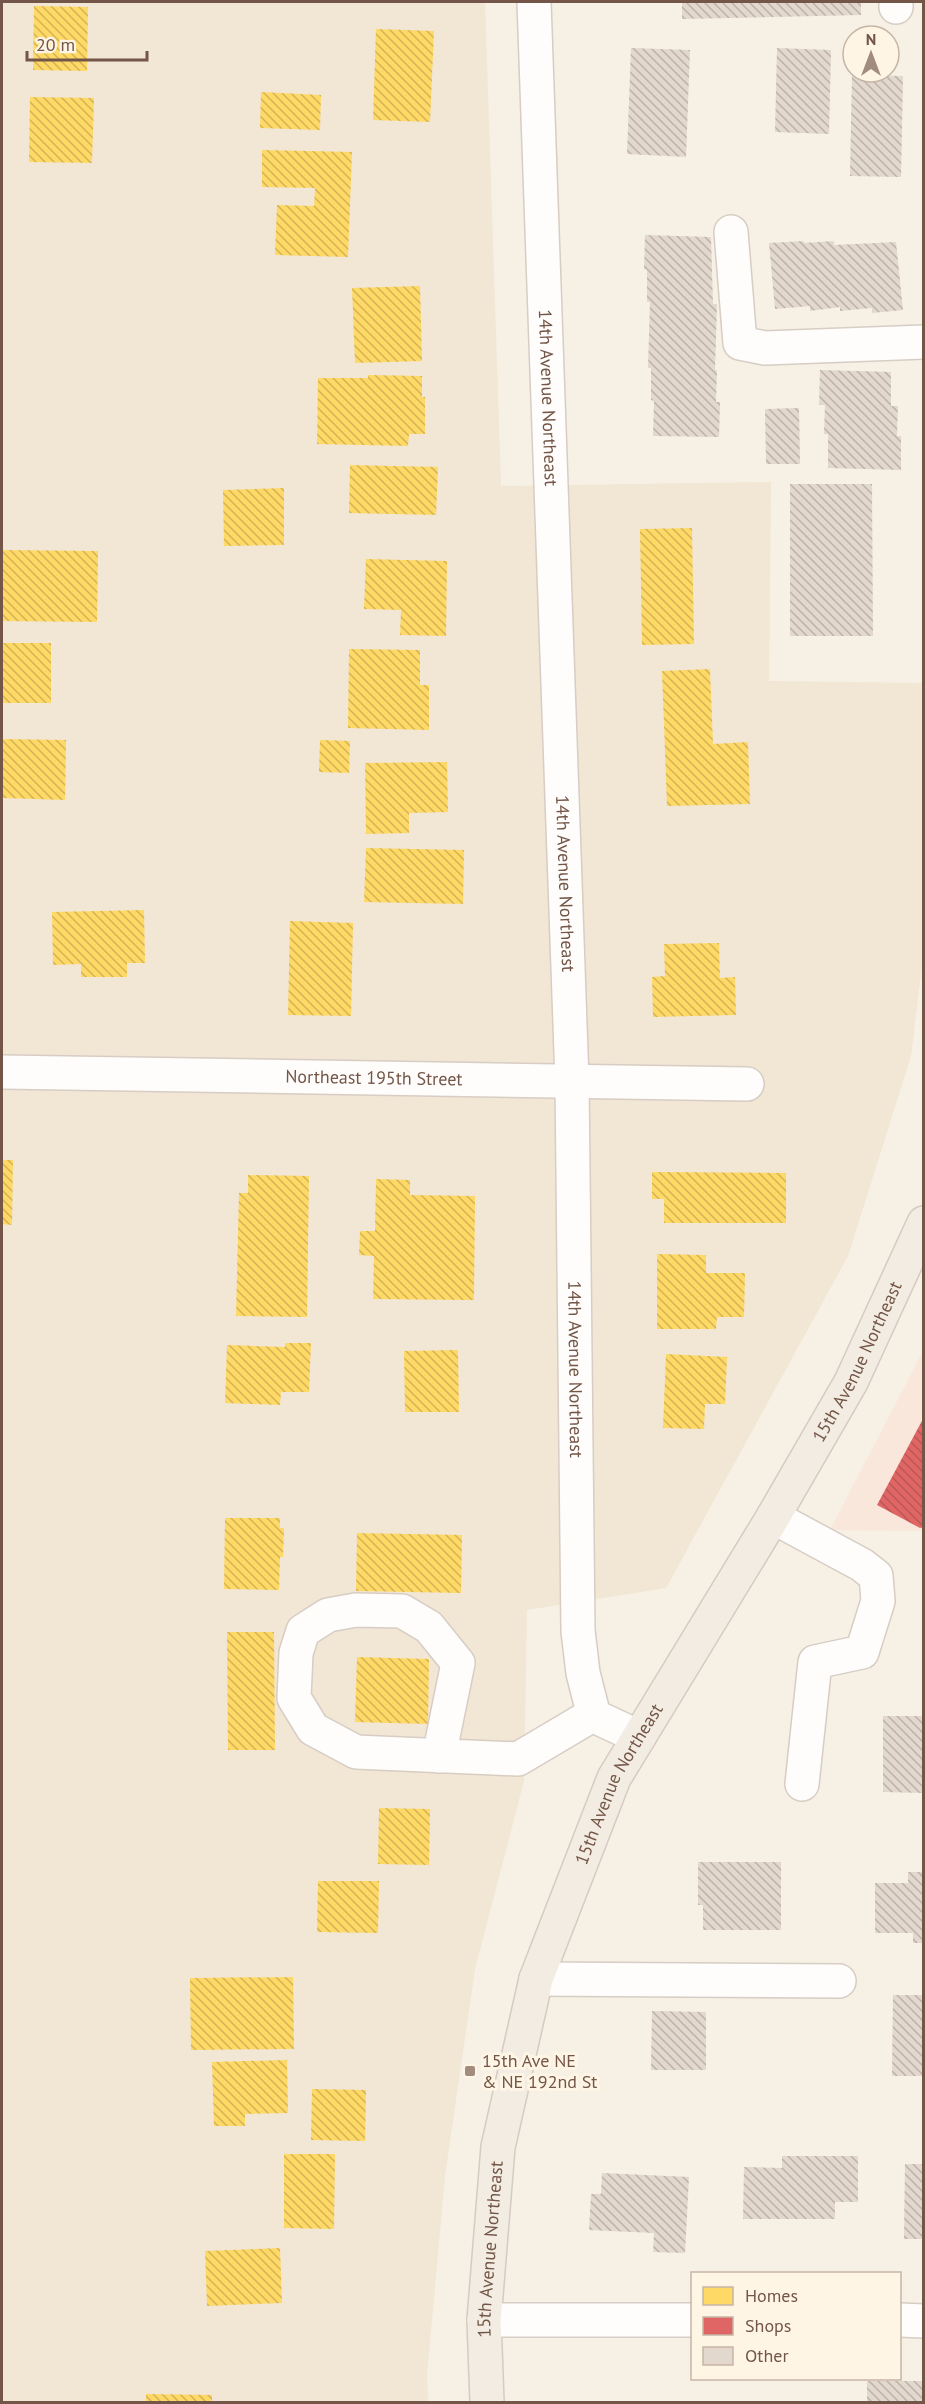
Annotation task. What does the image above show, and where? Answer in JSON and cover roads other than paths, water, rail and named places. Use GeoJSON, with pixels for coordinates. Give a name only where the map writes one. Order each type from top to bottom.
{"type":"FeatureCollection","features":[{"type":"Feature","properties":{"kind":"main road","name":"15th Avenue Northeast"},"geometry":{"type":"LineString","coordinates":[[487,2403],[484,2320],[498,2147],[536,1979],[614,1778],[773,1517],[850,1382],[916,1259],[924,1223]]}},
{"type":"Feature","properties":{"kind":"street","name":"14th Avenue Northeast"},"geometry":{"type":"LineString","coordinates":[[534,2],[572,1081],[578,1631],[583,1673],[594,1714]]}},
{"type":"Feature","properties":{"kind":"street"},"geometry":{"type":"LineString","coordinates":[[731,232],[740,343],[765,348],[924,342]]}},
{"type":"Feature","properties":{"kind":"street","name":"Northeast 195th Street"},"geometry":{"type":"LineString","coordinates":[[2,1072],[747,1084]]}},
{"type":"Feature","properties":{"kind":"street"},"geometry":{"type":"LineString","coordinates":[[773,1517],[862,1564],[876,1576],[878,1601],[862,1652],[815,1662],[802,1784]]}},
{"type":"Feature","properties":{"kind":"street"},"geometry":{"type":"LineString","coordinates":[[439,1756],[458,1663],[429,1627],[402,1611],[356,1610],[328,1615],[303,1631],[296,1653],[294,1698],[313,1729],[356,1752],[439,1756],[518,1759],[594,1714],[639,1737]]}},
{"type":"Feature","properties":{"kind":"street"},"geometry":{"type":"LineString","coordinates":[[536,1979],[839,1981]]}},
{"type":"Feature","properties":{"kind":"street"},"geometry":{"type":"LineString","coordinates":[[484,2320],[691,2320]]}},
{"type":"Feature","properties":{"kind":"street"},"geometry":{"type":"LineString","coordinates":[[901,2320],[924,2320]]}},
{"type":"Feature","properties":{"kind":"place","name":"15th Ave NE & NE 192nd St"},"geometry":{"type":"Point","coordinates":[470,2071]}}]}
